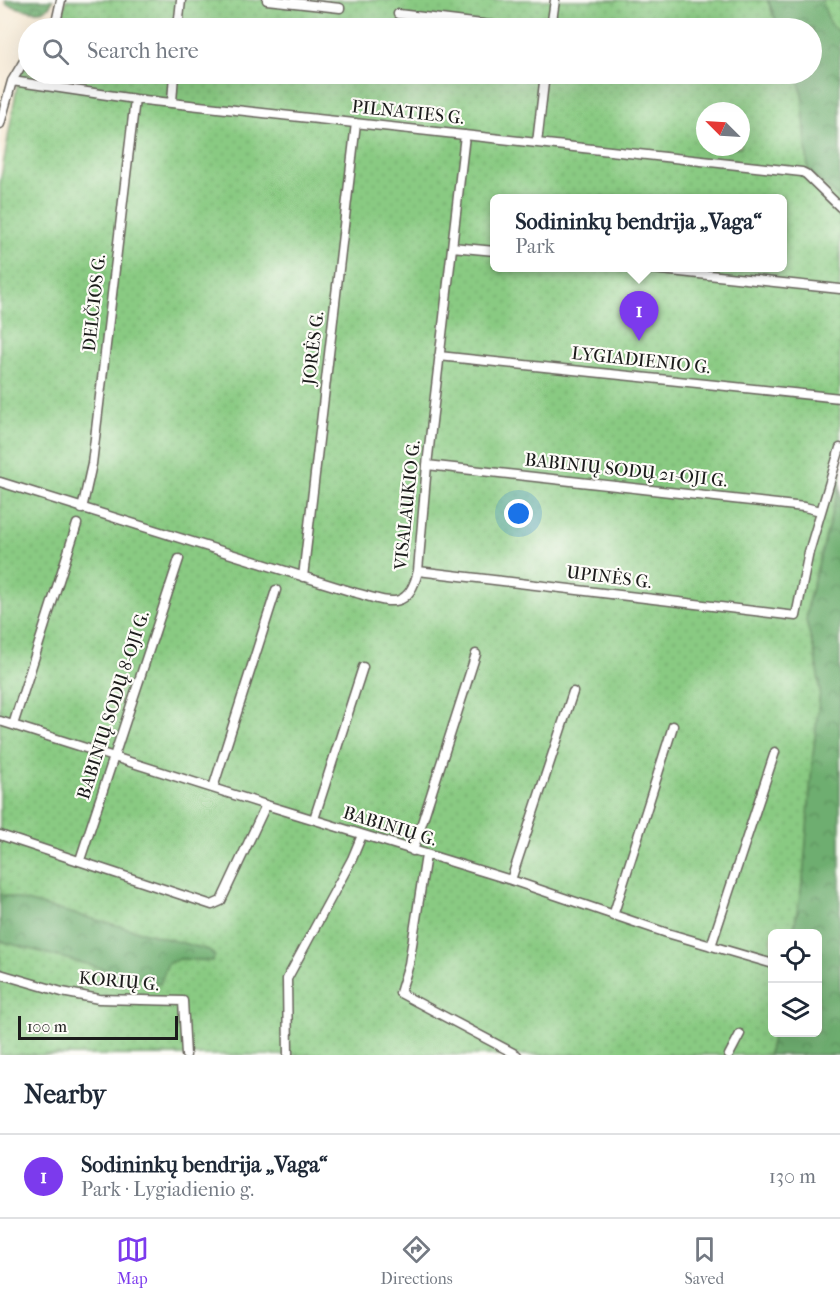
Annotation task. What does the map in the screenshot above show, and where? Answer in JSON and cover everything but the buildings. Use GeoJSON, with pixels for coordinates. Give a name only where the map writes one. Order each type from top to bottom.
{"type":"FeatureCollection","features":[{"type":"Feature","properties":{"kind":"street"},"geometry":{"type":"LineString","coordinates":[[57,18],[61,0]]}},
{"type":"Feature","properties":{"kind":"street"},"geometry":{"type":"LineString","coordinates":[[179,18],[181,0]]}},
{"type":"Feature","properties":{"kind":"street"},"geometry":{"type":"LineString","coordinates":[[267,0],[340,8]]}},
{"type":"Feature","properties":{"kind":"street"},"geometry":{"type":"LineString","coordinates":[[552,18],[555,0]]}},
{"type":"Feature","properties":{"kind":"street"},"geometry":{"type":"LineString","coordinates":[[398,14],[432,18]]}},
{"type":"Feature","properties":{"kind":"street"},"geometry":{"type":"LineString","coordinates":[[0,124],[12,81],[18,71]]}},
{"type":"Feature","properties":{"kind":"street","name":"PILNATIES G."},"geometry":{"type":"LineString","coordinates":[[12,81],[18,82]]}},
{"type":"Feature","properties":{"kind":"street","name":"PILNATIES G."},"geometry":{"type":"LineString","coordinates":[[32,84],[135,99],[802,172],[840,207]]}},
{"type":"Feature","properties":{"kind":"street"},"geometry":{"type":"LineString","coordinates":[[172,102],[173,84]]}},
{"type":"Feature","properties":{"kind":"street"},"geometry":{"type":"LineString","coordinates":[[537,143],[544,84]]}},
{"type":"Feature","properties":{"kind":"street","name":"DELČIOS G."},"geometry":{"type":"LineString","coordinates":[[82,509],[92,464],[135,99]]}},
{"type":"Feature","properties":{"kind":"street","name":"JORĖS G."},"geometry":{"type":"LineString","coordinates":[[303,577],[356,123]]}},
{"type":"Feature","properties":{"kind":"street","name":"VISALAUKIO G."},"geometry":{"type":"LineString","coordinates":[[0,482],[353,592],[393,601],[409,595],[414,588],[418,571],[439,356],[465,135]]}},
{"type":"Feature","properties":{"kind":"street"},"geometry":{"type":"LineString","coordinates":[[452,247],[490,251]]}},
{"type":"Feature","properties":{"kind":"street"},"geometry":{"type":"LineString","coordinates":[[688,272],[840,289]]}},
{"type":"Feature","properties":{"kind":"street","name":"LYGIADIENIO G."},"geometry":{"type":"LineString","coordinates":[[439,356],[840,398]]}},
{"type":"Feature","properties":{"kind":"street"},"geometry":{"type":"LineString","coordinates":[[821,511],[840,448]]}},
{"type":"Feature","properties":{"kind":"street","name":"BABINIŲ SODŲ 21-OJI G."},"geometry":{"type":"LineString","coordinates":[[428,465],[804,507],[821,511]]}},
{"type":"Feature","properties":{"kind":"street","name":"UPINĖS G."},"geometry":{"type":"LineString","coordinates":[[418,571],[796,616],[809,552],[821,511]]}},
{"type":"Feature","properties":{"kind":"street"},"geometry":{"type":"LineString","coordinates":[[12,725],[77,524]]}},
{"type":"Feature","properties":{"kind":"street","name":"BABINIŲ SODŲ 8-OJI G."},"geometry":{"type":"LineString","coordinates":[[80,860],[179,559]]}},
{"type":"Feature","properties":{"kind":"street"},"geometry":{"type":"LineString","coordinates":[[213,788],[276,590]]}},
{"type":"Feature","properties":{"kind":"street"},"geometry":{"type":"LineString","coordinates":[[413,851],[476,654]]}},
{"type":"Feature","properties":{"kind":"street"},"geometry":{"type":"LineString","coordinates":[[314,819],[363,667]]}},
{"type":"Feature","properties":{"kind":"street"},"geometry":{"type":"LineString","coordinates":[[511,880],[573,692]]}},
{"type":"Feature","properties":{"kind":"street","name":"BABINIŲ G."},"geometry":{"type":"LineString","coordinates":[[0,721],[511,880],[613,916],[768,962]]}},
{"type":"Feature","properties":{"kind":"street"},"geometry":{"type":"LineString","coordinates":[[613,916],[673,726]]}},
{"type":"Feature","properties":{"kind":"street"},"geometry":{"type":"LineString","coordinates":[[711,946],[775,752]]}},
{"type":"Feature","properties":{"kind":"street"},"geometry":{"type":"LineString","coordinates":[[0,835],[212,905],[221,901],[266,805]]}},
{"type":"Feature","properties":{"kind":"street"},"geometry":{"type":"LineString","coordinates":[[288,1055],[287,979],[352,859],[362,835]]}},
{"type":"Feature","properties":{"kind":"street"},"geometry":{"type":"LineString","coordinates":[[426,855],[409,964],[400,993],[516,1055]]}},
{"type":"Feature","properties":{"kind":"street","name":"KORIŲ G."},"geometry":{"type":"LineString","coordinates":[[0,974],[62,992],[99,999],[183,1001],[186,1055]]}},
{"type":"Feature","properties":{"kind":"street"},"geometry":{"type":"LineString","coordinates":[[729,1055],[740,1034]]}},
{"type":"Feature","properties":{"kind":"green space"},"geometry":{"type":"Polygon","coordinates":[[[5,0],[53,0],[45,10],[32,11],[6,4],[5,0]]]}},
{"type":"Feature","properties":{"kind":"green space"},"geometry":{"type":"Polygon","coordinates":[[[66,0],[767,0],[775,18],[61,18],[66,0]]]}},
{"type":"Feature","properties":{"kind":"green space"},"geometry":{"type":"Polygon","coordinates":[[[768,0],[822,0],[830,24],[840,32],[840,199],[808,170],[800,84],[822,84],[822,18],[775,18],[768,0]]]}},
{"type":"Feature","properties":{"kind":"green space"},"geometry":{"type":"Polygon","coordinates":[[[822,0],[840,0],[840,32],[830,24],[822,0]]]}},
{"type":"Feature","properties":{"kind":"green space"},"geometry":{"type":"Polygon","coordinates":[[[18,81],[18,84],[800,84],[808,170],[840,199],[840,483],[808,602],[806,621],[815,655],[820,690],[803,879],[794,929],[768,929],[768,1037],[772,1037],[768,1055],[0,1055],[0,941],[160,984],[168,963],[180,959],[212,961],[215,956],[209,950],[0,894],[0,183],[18,81]]]}},
{"type":"Feature","properties":{"kind":"green space"},"geometry":{"type":"Polygon","coordinates":[[[840,483],[840,1055],[768,1055],[772,1037],[822,1037],[822,929],[794,929],[803,879],[820,690],[815,655],[806,621],[808,602],[840,483]]]}},
{"type":"Feature","properties":{"kind":"green space"},"geometry":{"type":"Polygon","coordinates":[[[0,894],[210,950],[215,956],[213,961],[181,959],[160,985],[0,941],[0,894]]]}},
{"type":"Feature","properties":{"kind":"place","name":"Sodininkų bendrija „Vaga“"},"geometry":{"type":"Point","coordinates":[639,341]}}]}
